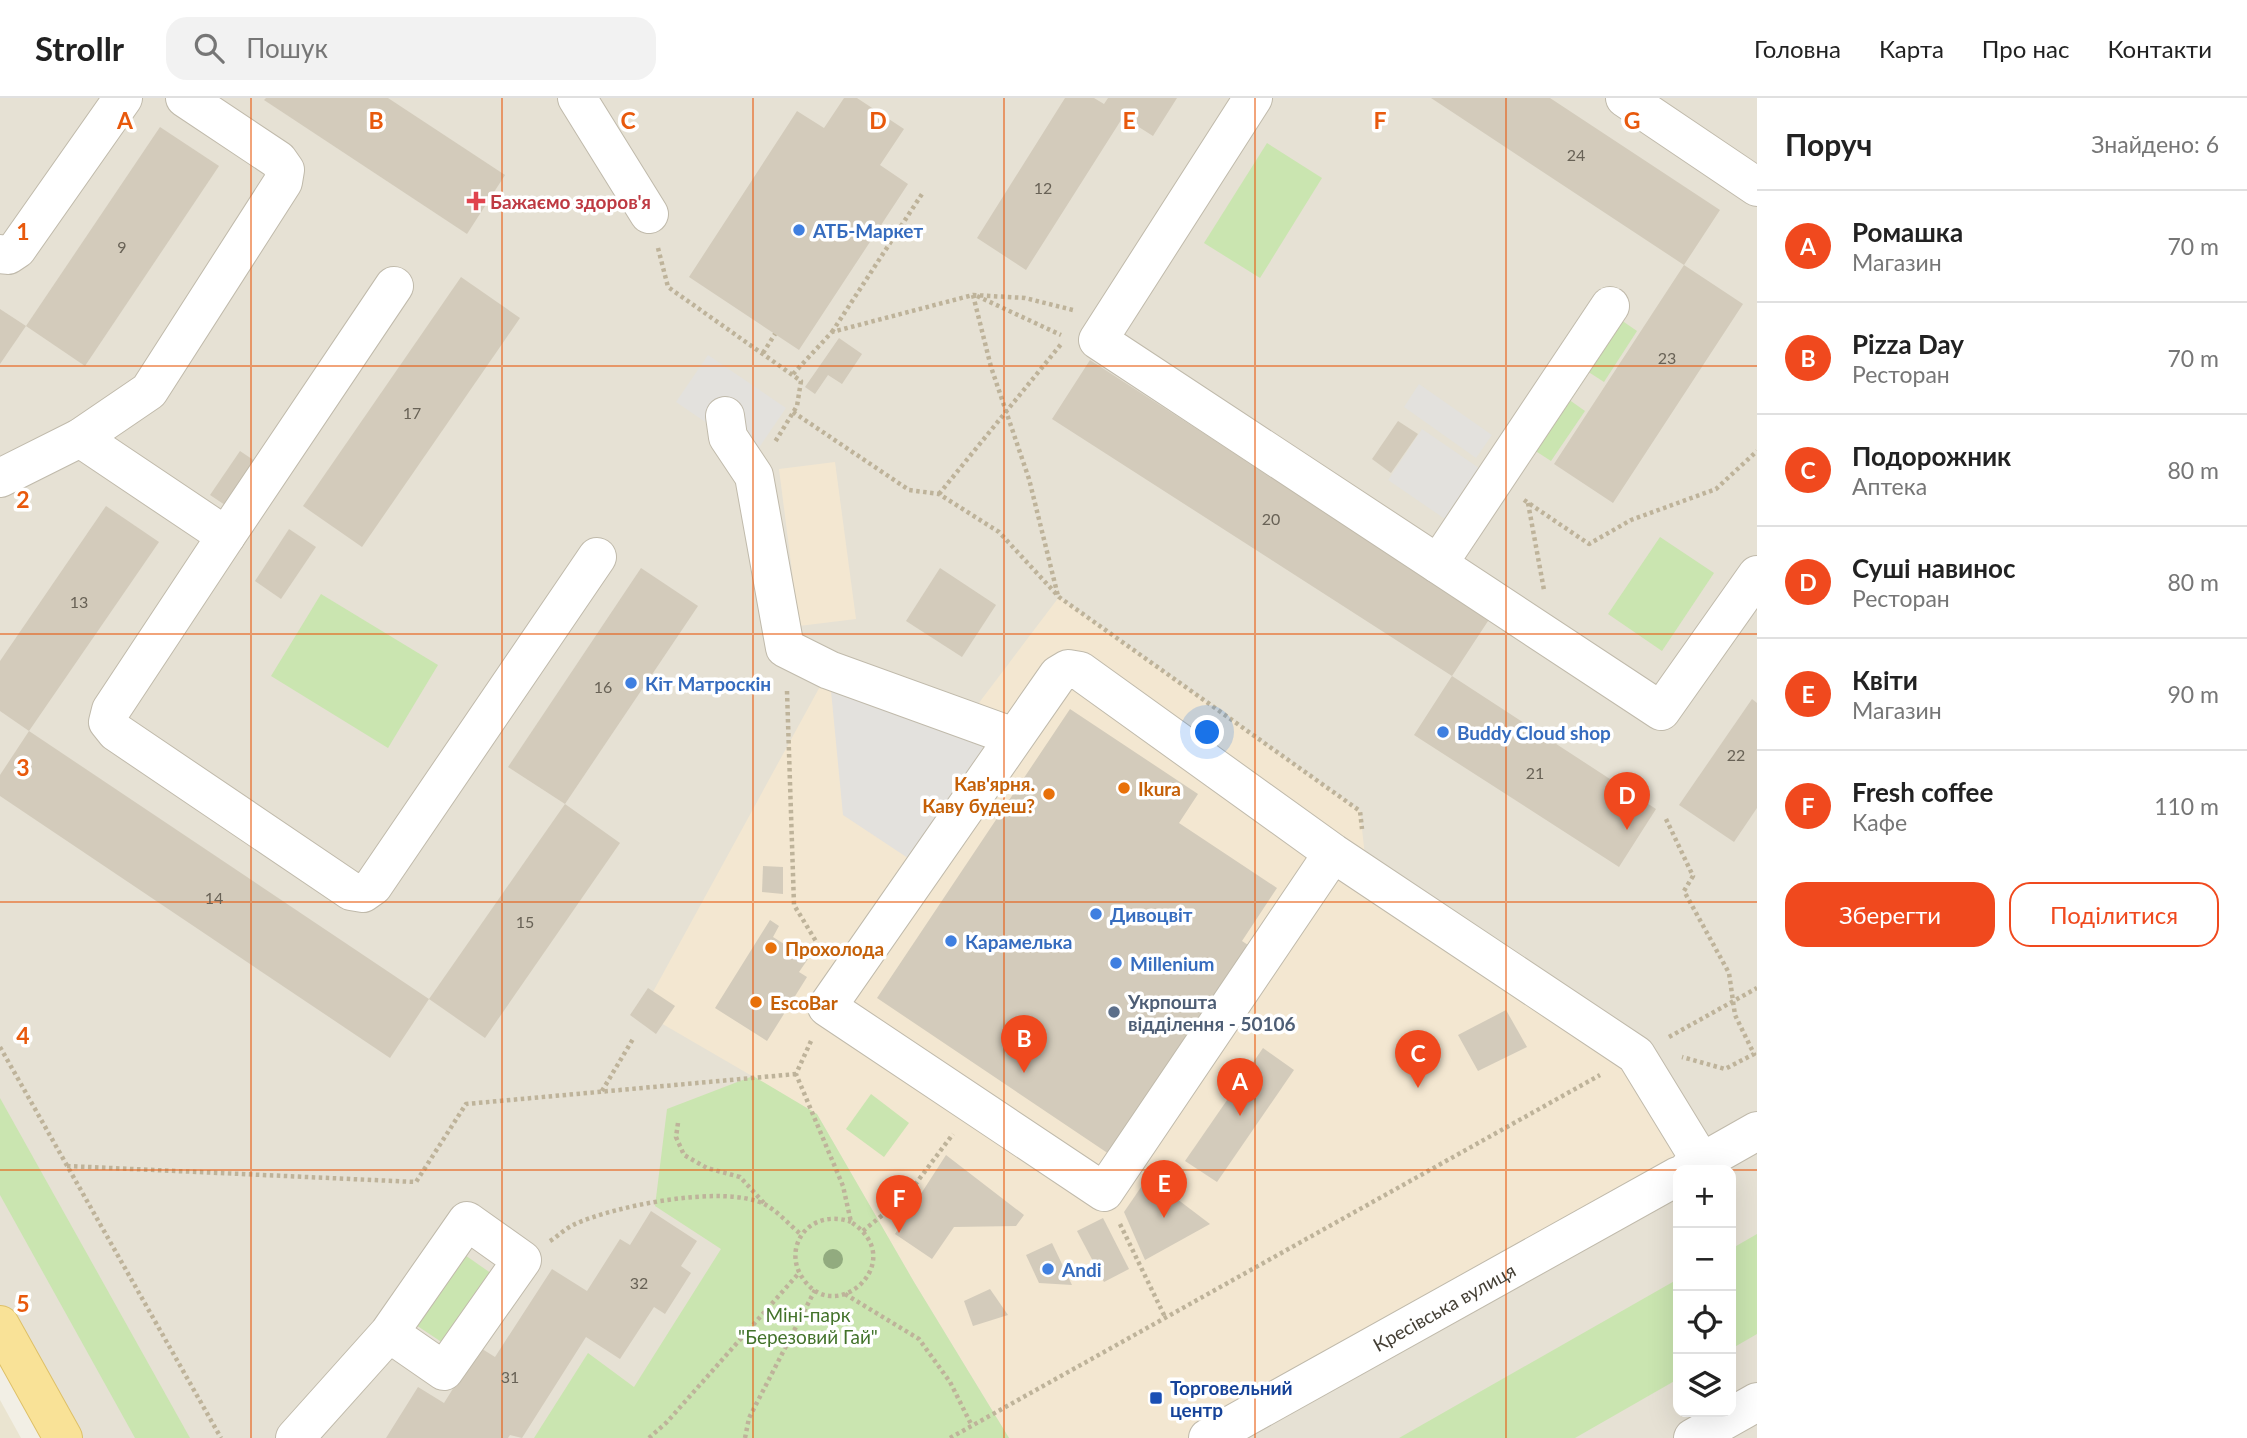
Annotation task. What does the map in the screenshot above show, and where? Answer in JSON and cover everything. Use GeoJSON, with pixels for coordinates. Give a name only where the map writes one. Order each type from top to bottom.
{"type":"FeatureCollection","features":[{"type":"Feature","properties":{"kind":"main road"},"geometry":{"type":"LineString","coordinates":[[0,1325],[63,1438]]}},
{"type":"Feature","properties":{"kind":"street"},"geometry":{"type":"LineString","coordinates":[[0,254],[8,255],[18,249],[123,98]]}},
{"type":"Feature","properties":{"kind":"street"},"geometry":{"type":"LineString","coordinates":[[0,478],[80,438],[149,391],[282,182],[285,170],[278,160],[185,98]]}},
{"type":"Feature","properties":{"kind":"street"},"geometry":{"type":"LineString","coordinates":[[577,98],[649,214]]}},
{"type":"Feature","properties":{"kind":"street"},"geometry":{"type":"LineString","coordinates":[[1253,98],[1098,340],[1661,711],[1757,575]]}},
{"type":"Feature","properties":{"kind":"street"},"geometry":{"type":"LineString","coordinates":[[1625,98],[1755,181]]}},
{"type":"Feature","properties":{"kind":"street"},"geometry":{"type":"LineString","coordinates":[[394,286],[111,710],[108,722],[116,732],[351,891],[363,893],[373,886],[597,557]]}},
{"type":"Feature","properties":{"kind":"street"},"geometry":{"type":"LineString","coordinates":[[1438,564],[1610,306]]}},
{"type":"Feature","properties":{"kind":"street"},"geometry":{"type":"LineString","coordinates":[[724,416],[728,437],[754,476],[785,648],[829,670],[1014,737]]}},
{"type":"Feature","properties":{"kind":"street"},"geometry":{"type":"LineString","coordinates":[[80,438],[226,536]]}},
{"type":"Feature","properties":{"kind":"street"},"geometry":{"type":"LineString","coordinates":[[1333,853],[1104,1192],[827,1007],[1058,675],[1068,669],[1080,671],[1333,853],[1642,1052],[1687,1165]]}},
{"type":"Feature","properties":{"kind":"street","name":"Кресівська вулиця"},"geometry":{"type":"LineString","coordinates":[[1696,1165],[1757,1132]]}},
{"type":"Feature","properties":{"kind":"street","name":"Кресівська вулиця"},"geometry":{"type":"LineString","coordinates":[[1208,1438],[1673,1178]]}},
{"type":"Feature","properties":{"kind":"street"},"geometry":{"type":"LineString","coordinates":[[295,1438],[389,1333],[467,1221],[522,1260],[444,1371],[389,1333]]}},
{"type":"Feature","properties":{"kind":"street"},"geometry":{"type":"LineString","coordinates":[[1693,1438],[1757,1402]]}},
{"type":"Feature","properties":{"kind":"path"},"geometry":{"type":"LineString","coordinates":[[793,374],[832,332],[922,194]]}},
{"type":"Feature","properties":{"kind":"path"},"geometry":{"type":"LineString","coordinates":[[649,214],[668,287],[802,381],[797,406],[754,476]]}},
{"type":"Feature","properties":{"kind":"path"},"geometry":{"type":"LineString","coordinates":[[832,332],[973,295],[1025,298],[1111,320]]}},
{"type":"Feature","properties":{"kind":"path"},"geometry":{"type":"LineString","coordinates":[[973,295],[991,367],[1029,479],[1059,597]]}},
{"type":"Feature","properties":{"kind":"path"},"geometry":{"type":"LineString","coordinates":[[939,494],[1067,338],[973,295]]}},
{"type":"Feature","properties":{"kind":"path"},"geometry":{"type":"LineString","coordinates":[[763,353],[775,334]]}},
{"type":"Feature","properties":{"kind":"path"},"geometry":{"type":"LineString","coordinates":[[793,412],[909,490],[939,494],[999,532],[1059,597],[1360,811]]}},
{"type":"Feature","properties":{"kind":"path"},"geometry":{"type":"LineString","coordinates":[[1519,443],[1554,639]]}},
{"type":"Feature","properties":{"kind":"path"},"geometry":{"type":"LineString","coordinates":[[1495,479],[1588,544],[1631,520],[1716,489],[1757,451]]}},
{"type":"Feature","properties":{"kind":"path"},"geometry":{"type":"LineString","coordinates":[[785,648],[794,905],[817,943],[827,1007],[796,1074],[843,1185],[851,1222]]}},
{"type":"Feature","properties":{"kind":"path"},"geometry":{"type":"LineString","coordinates":[[1642,1052],[1725,1069],[1754,1054],[1735,1016],[1730,973],[1684,891],[1693,876],[1666,819]]}},
{"type":"Feature","properties":{"kind":"path"},"geometry":{"type":"LineString","coordinates":[[950,1438],[1757,988]]}},
{"type":"Feature","properties":{"kind":"path"},"geometry":{"type":"LineString","coordinates":[[601,1092],[634,1039]]}},
{"type":"Feature","properties":{"kind":"path"},"geometry":{"type":"LineString","coordinates":[[0,1047],[221,1438]]}},
{"type":"Feature","properties":{"kind":"path"},"geometry":{"type":"LineString","coordinates":[[67,1166],[416,1182],[466,1104],[796,1074]]}},
{"type":"Feature","properties":{"kind":"path"},"geometry":{"type":"LineString","coordinates":[[863,1231],[908,1194],[975,1106]]}},
{"type":"Feature","properties":{"kind":"path"},"geometry":{"type":"LineString","coordinates":[[678,1123],[676,1137],[684,1155],[707,1168],[740,1177],[764,1204],[802,1235]]}},
{"type":"Feature","properties":{"kind":"path"},"geometry":{"type":"LineString","coordinates":[[1104,1192],[1165,1318]]}},
{"type":"Feature","properties":{"kind":"path"},"geometry":{"type":"LineString","coordinates":[[522,1260],[573,1225],[640,1204],[692,1196],[733,1197],[764,1204]]}},
{"type":"Feature","properties":{"kind":"path"},"geometry":{"type":"LineString","coordinates":[[828,1218],[851,1222],[863,1231],[873,1252],[871,1268],[864,1281],[845,1294],[830,1295],[815,1290],[799,1273],[795,1258],[802,1235],[813,1224],[828,1218]]}},
{"type":"Feature","properties":{"kind":"path"},"geometry":{"type":"LineString","coordinates":[[649,1438],[667,1422],[799,1273]]}},
{"type":"Feature","properties":{"kind":"path"},"geometry":{"type":"LineString","coordinates":[[745,1438],[750,1418],[815,1290]]}},
{"type":"Feature","properties":{"kind":"path"},"geometry":{"type":"LineString","coordinates":[[845,1294],[919,1339],[950,1382],[972,1426]]}},
{"type":"Feature","properties":{"kind":"shaded area"},"geometry":{"type":"Polygon","coordinates":[[[0,98],[1757,98],[1757,1438],[63,1438],[0,1326],[0,98]]]}},
{"type":"Feature","properties":{"kind":"shaded area"},"geometry":{"type":"Polygon","coordinates":[[[708,355],[786,408],[754,455],[676,402],[708,355]]]}},
{"type":"Feature","properties":{"kind":"shaded area"},"geometry":{"type":"Polygon","coordinates":[[[1419,384],[1492,435],[1476,458],[1404,407],[1419,384]]]}},
{"type":"Feature","properties":{"kind":"shaded area"},"geometry":{"type":"Polygon","coordinates":[[[1422,429],[1495,479],[1461,530],[1388,480],[1422,429]]]}},
{"type":"Feature","properties":{"kind":"shaded area"},"geometry":{"type":"Polygon","coordinates":[[[835,462],[856,619],[799,626],[779,469],[835,462]]]}},
{"type":"Feature","properties":{"kind":"shaded area"},"geometry":{"type":"Polygon","coordinates":[[[1059,597],[1360,811],[1367,874],[1636,1055],[1702,1163],[1673,1165],[1673,1179],[1207,1438],[1009,1438],[914,1282],[817,1114],[642,1012],[829,670],[966,720],[1059,597]]]}},
{"type":"Feature","properties":{"kind":"shaded area"},"geometry":{"type":"Polygon","coordinates":[[[829,670],[1014,737],[923,868],[843,815],[829,670]]]}},
{"type":"Feature","properties":{"kind":"shaded area"},"geometry":{"type":"Polygon","coordinates":[[[0,1400],[21,1438],[0,1438],[0,1400]]]}},
{"type":"Feature","properties":{"kind":"green space"},"geometry":{"type":"Polygon","coordinates":[[[1267,143],[1322,178],[1260,278],[1204,243],[1267,143]]]}},
{"type":"Feature","properties":{"kind":"green space"},"geometry":{"type":"Polygon","coordinates":[[[1621,320],[1637,331],[1604,382],[1587,371],[1621,320]]]}},
{"type":"Feature","properties":{"kind":"green space"},"geometry":{"type":"Polygon","coordinates":[[[1568,399],[1585,411],[1551,461],[1534,450],[1568,399]]]}},
{"type":"Feature","properties":{"kind":"green space"},"geometry":{"type":"Polygon","coordinates":[[[1660,537],[1714,573],[1662,651],[1608,614],[1660,537]]]}},
{"type":"Feature","properties":{"kind":"green space"},"geometry":{"type":"Polygon","coordinates":[[[321,594],[438,665],[388,748],[271,676],[321,594]]]}},
{"type":"Feature","properties":{"kind":"green space","name":"Міні-парк \"Березовий Гай\""},"geometry":{"type":"Polygon","coordinates":[[[753,1076],[817,1114],[914,1282],[1009,1438],[534,1438],[588,1353],[634,1387],[721,1249],[655,1206],[667,1109],[753,1076]]]}},
{"type":"Feature","properties":{"kind":"green space"},"geometry":{"type":"Polygon","coordinates":[[[871,1094],[909,1123],[884,1157],[846,1129],[871,1094]]]}},
{"type":"Feature","properties":{"kind":"green space"},"geometry":{"type":"Polygon","coordinates":[[[0,1098],[190,1438],[135,1438],[0,1195],[0,1098]]]}},
{"type":"Feature","properties":{"kind":"green space"},"geometry":{"type":"Polygon","coordinates":[[[1757,1234],[1757,1334],[1736,1346],[1736,1291],[1736,1246],[1757,1234]]]}},
{"type":"Feature","properties":{"kind":"green space"},"geometry":{"type":"Polygon","coordinates":[[[462,1253],[495,1276],[446,1345],[413,1323],[462,1253]]]}},
{"type":"Feature","properties":{"kind":"green space"},"geometry":{"type":"Polygon","coordinates":[[[1673,1282],[1673,1382],[1575,1438],[1399,1438],[1673,1282]]]}},
{"type":"Feature","properties":{"kind":"building"},"geometry":{"type":"Polygon","coordinates":[[[388,98],[505,175],[467,234],[264,100],[388,98]]]}},
{"type":"Feature","properties":{"kind":"building","name":"АТБ-Маркет"},"geometry":{"type":"Polygon","coordinates":[[[844,98],[857,98],[904,129],[880,165],[908,184],[799,350],[689,277],[797,111],[824,128],[844,98]]]}},
{"type":"Feature","properties":{"kind":"building"},"geometry":{"type":"Polygon","coordinates":[[[1065,98],[1094,98],[1104,104],[1108,98],[1177,98],[1153,136],[1123,117],[1026,270],[977,238],[1065,98]]]}},
{"type":"Feature","properties":{"kind":"building"},"geometry":{"type":"Polygon","coordinates":[[[1431,98],[1550,98],[1720,210],[1684,265],[1431,98]]]}},
{"type":"Feature","properties":{"kind":"building"},"geometry":{"type":"Polygon","coordinates":[[[160,127],[219,166],[85,366],[26,326],[160,127]]]}},
{"type":"Feature","properties":{"kind":"building"},"geometry":{"type":"Polygon","coordinates":[[[1684,265],[1743,304],[1613,503],[1554,464],[1684,265]]]}},
{"type":"Feature","properties":{"kind":"building"},"geometry":{"type":"Polygon","coordinates":[[[461,277],[520,318],[362,547],[303,506],[461,277]]]}},
{"type":"Feature","properties":{"kind":"building"},"geometry":{"type":"Polygon","coordinates":[[[0,309],[26,326],[0,364],[0,309]]]}},
{"type":"Feature","properties":{"kind":"building"},"geometry":{"type":"Polygon","coordinates":[[[839,338],[862,354],[842,384],[828,375],[815,394],[805,387],[839,338]]]}},
{"type":"Feature","properties":{"kind":"building"},"geometry":{"type":"Polygon","coordinates":[[[1090,360],[1490,618],[1452,676],[1052,419],[1090,360]]]}},
{"type":"Feature","properties":{"kind":"building"},"geometry":{"type":"Polygon","coordinates":[[[1398,421],[1418,434],[1391,473],[1372,459],[1398,421]]]}},
{"type":"Feature","properties":{"kind":"building"},"geometry":{"type":"Polygon","coordinates":[[[240,451],[264,467],[234,511],[210,495],[240,451]]]}},
{"type":"Feature","properties":{"kind":"building"},"geometry":{"type":"Polygon","coordinates":[[[106,506],[159,542],[29,731],[0,711],[0,661],[106,506]]]}},
{"type":"Feature","properties":{"kind":"building"},"geometry":{"type":"Polygon","coordinates":[[[289,529],[316,547],[281,599],[255,581],[289,529]]]}},
{"type":"Feature","properties":{"kind":"building"},"geometry":{"type":"Polygon","coordinates":[[[641,568],[698,606],[565,804],[508,767],[641,568]]]}},
{"type":"Feature","properties":{"kind":"building"},"geometry":{"type":"Polygon","coordinates":[[[940,568],[996,605],[962,657],[906,621],[940,568]]]}},
{"type":"Feature","properties":{"kind":"building"},"geometry":{"type":"Polygon","coordinates":[[[1452,676],[1656,809],[1619,867],[1414,735],[1452,676]]]}},
{"type":"Feature","properties":{"kind":"building"},"geometry":{"type":"Polygon","coordinates":[[[1752,699],[1757,703],[1757,808],[1734,842],[1679,805],[1752,699]]]}},
{"type":"Feature","properties":{"kind":"building","name":"Дивоцвіт"},"geometry":{"type":"Polygon","coordinates":[[[1070,709],[1198,794],[1179,823],[1277,888],[1242,941],[1251,947],[1112,1156],[877,998],[1070,709]]]}},
{"type":"Feature","properties":{"kind":"building"},"geometry":{"type":"Polygon","coordinates":[[[29,731],[429,999],[390,1058],[0,796],[0,775],[29,731]]]}},
{"type":"Feature","properties":{"kind":"building"},"geometry":{"type":"Polygon","coordinates":[[[565,804],[620,843],[485,1038],[429,999],[565,804]]]}},
{"type":"Feature","properties":{"kind":"building"},"geometry":{"type":"Polygon","coordinates":[[[763,866],[783,867],[783,894],[762,892],[763,866]]]}},
{"type":"Feature","properties":{"kind":"building"},"geometry":{"type":"Polygon","coordinates":[[[770,920],[779,926],[773,937],[808,959],[799,972],[807,977],[767,1041],[715,1008],[770,920]]]}},
{"type":"Feature","properties":{"kind":"building"},"geometry":{"type":"Polygon","coordinates":[[[648,988],[675,1006],[656,1034],[630,1015],[648,988]]]}},
{"type":"Feature","properties":{"kind":"building"},"geometry":{"type":"Polygon","coordinates":[[[1506,1010],[1527,1047],[1478,1071],[1458,1035],[1506,1010]]]}},
{"type":"Feature","properties":{"kind":"building"},"geometry":{"type":"Polygon","coordinates":[[[1263,1048],[1294,1070],[1217,1182],[1185,1161],[1263,1048]]]}},
{"type":"Feature","properties":{"kind":"building"},"geometry":{"type":"Polygon","coordinates":[[[946,1155],[1024,1215],[1016,1226],[954,1227],[932,1259],[895,1234],[946,1155]]]}},
{"type":"Feature","properties":{"kind":"building"},"geometry":{"type":"Polygon","coordinates":[[[1148,1177],[1210,1224],[1145,1260],[1124,1212],[1148,1177]]]}},
{"type":"Feature","properties":{"kind":"building"},"geometry":{"type":"Polygon","coordinates":[[[651,1211],[697,1241],[681,1266],[691,1273],[665,1314],[654,1307],[620,1359],[586,1337],[522,1438],[510,1435],[508,1438],[386,1438],[418,1387],[444,1403],[479,1347],[495,1357],[552,1269],[587,1291],[620,1239],[630,1245],[651,1211]]]}},
{"type":"Feature","properties":{"kind":"building"},"geometry":{"type":"Polygon","coordinates":[[[1103,1218],[1129,1269],[1104,1282],[1077,1231],[1103,1218]]]}},
{"type":"Feature","properties":{"kind":"building","name":"Andi"},"geometry":{"type":"Polygon","coordinates":[[[1052,1243],[1072,1285],[1039,1283],[1026,1255],[1052,1243]]]}},
{"type":"Feature","properties":{"kind":"building"},"geometry":{"type":"Polygon","coordinates":[[[990,1289],[1008,1315],[973,1326],[964,1301],[990,1289]]]}},
{"type":"Feature","properties":{"kind":"place","name":"Бажаємо здоров'я"},"geometry":{"type":"Point","coordinates":[476,201]}},
{"type":"Feature","properties":{"kind":"place","name":"АТБ-Маркет"},"geometry":{"type":"Point","coordinates":[799,230]}},
{"type":"Feature","properties":{"kind":"place","name":"Кiт Матроскін"},"geometry":{"type":"Point","coordinates":[631,683]}},
{"type":"Feature","properties":{"kind":"place","name":"Buddy Cloud shop"},"geometry":{"type":"Point","coordinates":[1443,732]}},
{"type":"Feature","properties":{"kind":"place","name":"Ikura"},"geometry":{"type":"Point","coordinates":[1124,788]}},
{"type":"Feature","properties":{"kind":"place","name":"Кав'ярня. Каву будеш?"},"geometry":{"type":"Point","coordinates":[1049,794]}},
{"type":"Feature","properties":{"kind":"place","name":"Суші навинос"},"geometry":{"type":"Point","coordinates":[1627,830]}},
{"type":"Feature","properties":{"kind":"place","name":"Дивоцвіт"},"geometry":{"type":"Point","coordinates":[1096,914]}},
{"type":"Feature","properties":{"kind":"place","name":"Карамелька"},"geometry":{"type":"Point","coordinates":[951,941]}},
{"type":"Feature","properties":{"kind":"place","name":"Прохолода"},"geometry":{"type":"Point","coordinates":[771,948]}},
{"type":"Feature","properties":{"kind":"place","name":"Millenium"},"geometry":{"type":"Point","coordinates":[1116,963]}},
{"type":"Feature","properties":{"kind":"place","name":"EscoBar"},"geometry":{"type":"Point","coordinates":[756,1002]}},
{"type":"Feature","properties":{"kind":"place","name":"Укрпошта відділення - 50106"},"geometry":{"type":"Point","coordinates":[1114,1012]}},
{"type":"Feature","properties":{"kind":"place","name":"Pizza Day"},"geometry":{"type":"Point","coordinates":[1024,1073]}},
{"type":"Feature","properties":{"kind":"place","name":"Подорожник"},"geometry":{"type":"Point","coordinates":[1418,1088]}},
{"type":"Feature","properties":{"kind":"place","name":"Ромашка"},"geometry":{"type":"Point","coordinates":[1240,1116]}},
{"type":"Feature","properties":{"kind":"place","name":"Квіти"},"geometry":{"type":"Point","coordinates":[1164,1218]}},
{"type":"Feature","properties":{"kind":"place","name":"Fresh coffee"},"geometry":{"type":"Point","coordinates":[899,1233]}},
{"type":"Feature","properties":{"kind":"place","name":"Andi"},"geometry":{"type":"Point","coordinates":[1048,1269]}},
{"type":"Feature","properties":{"kind":"place","name":"Торговельний центр"},"geometry":{"type":"Point","coordinates":[1156,1398]}}]}
